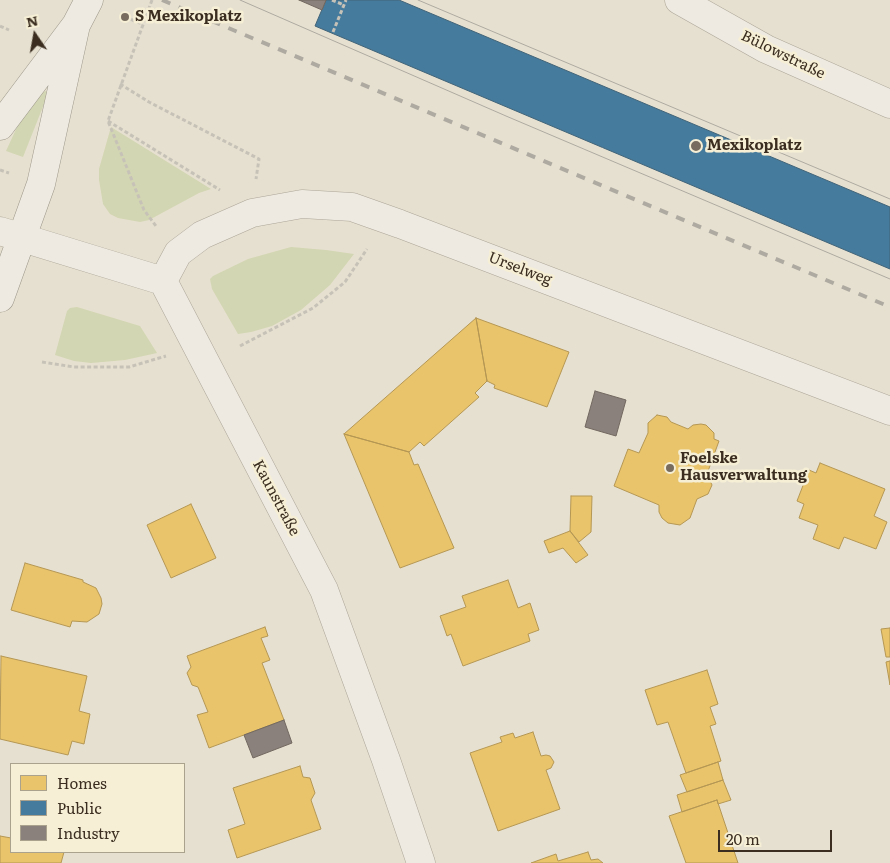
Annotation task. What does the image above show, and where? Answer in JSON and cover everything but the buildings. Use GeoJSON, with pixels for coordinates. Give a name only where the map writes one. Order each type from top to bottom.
{"type":"FeatureCollection","features":[{"type":"Feature","properties":{"kind":"street"},"geometry":{"type":"LineString","coordinates":[[0,126],[76,25],[90,0]]}},
{"type":"Feature","properties":{"kind":"street","name":"Bülowstraße"},"geometry":{"type":"LineString","coordinates":[[679,0],[766,49],[890,104]]}},
{"type":"Feature","properties":{"kind":"street"},"geometry":{"type":"LineString","coordinates":[[0,298],[11,234],[42,184],[76,25]]}},
{"type":"Feature","properties":{"kind":"street","name":"Urselweg"},"geometry":{"type":"LineString","coordinates":[[162,280],[178,253],[202,235],[252,213],[302,204],[352,207],[890,411]]}},
{"type":"Feature","properties":{"kind":"street"},"geometry":{"type":"LineString","coordinates":[[11,234],[162,280]]}},
{"type":"Feature","properties":{"kind":"street","name":"Kaunstraße"},"geometry":{"type":"LineString","coordinates":[[162,280],[324,590],[386,760],[421,863]]}},
{"type":"Feature","properties":{"kind":"path"},"geometry":{"type":"LineString","coordinates":[[152,0],[108,120],[144,210],[156,226]]}},
{"type":"Feature","properties":{"kind":"path"},"geometry":{"type":"LineString","coordinates":[[332,0],[344,5]]}},
{"type":"Feature","properties":{"kind":"path"},"geometry":{"type":"LineString","coordinates":[[333,32],[346,0]]}},
{"type":"Feature","properties":{"kind":"path"},"geometry":{"type":"LineString","coordinates":[[125,17],[142,24]]}},
{"type":"Feature","properties":{"kind":"path"},"geometry":{"type":"LineString","coordinates":[[0,26],[9,30]]}},
{"type":"Feature","properties":{"kind":"path"},"geometry":{"type":"LineString","coordinates":[[120,84],[149,102],[259,159],[255,187]]}},
{"type":"Feature","properties":{"kind":"path"},"geometry":{"type":"LineString","coordinates":[[108,120],[224,193]]}},
{"type":"Feature","properties":{"kind":"path"},"geometry":{"type":"LineString","coordinates":[[240,346],[313,308],[345,282],[367,249]]}},
{"type":"Feature","properties":{"kind":"path"},"geometry":{"type":"LineString","coordinates":[[42,362],[74,367],[129,367],[173,354]]}},
{"type":"Feature","properties":{"kind":"green space"},"geometry":{"type":"Polygon","coordinates":[[[46,91],[48,94],[23,157],[6,151],[18,125],[39,93],[46,91]]]}},
{"type":"Feature","properties":{"kind":"green space"},"geometry":{"type":"Polygon","coordinates":[[[111,127],[211,189],[199,193],[149,220],[140,222],[118,218],[110,214],[103,204],[99,169],[111,127]]]}},
{"type":"Feature","properties":{"kind":"green space"},"geometry":{"type":"Polygon","coordinates":[[[291,247],[354,254],[330,285],[301,310],[272,326],[238,334],[212,289],[210,279],[248,259],[291,247]]]}},
{"type":"Feature","properties":{"kind":"green space"},"geometry":{"type":"Polygon","coordinates":[[[77,307],[140,326],[157,353],[125,360],[91,363],[74,361],[55,355],[67,311],[70,308],[77,307]]]}},
{"type":"Feature","properties":{"kind":"tram line"},"geometry":{"type":"LineString","coordinates":[[240,0],[506,116],[890,279]]}},
{"type":"Feature","properties":{"kind":"tram line"},"geometry":{"type":"LineString","coordinates":[[418,0],[890,199]]}},
{"type":"Feature","properties":{"kind":"railway"},"geometry":{"type":"LineString","coordinates":[[162,0],[890,307]]}},
{"type":"Feature","properties":{"kind":"place","name":"S Mexikoplatz"},"geometry":{"type":"Point","coordinates":[125,17]}},
{"type":"Feature","properties":{"kind":"place","name":"Mexikoplatz"},"geometry":{"type":"Point","coordinates":[696,146]}},
{"type":"Feature","properties":{"kind":"place","name":"Foelske Hausverwaltung"},"geometry":{"type":"Point","coordinates":[670,468]}}]}
